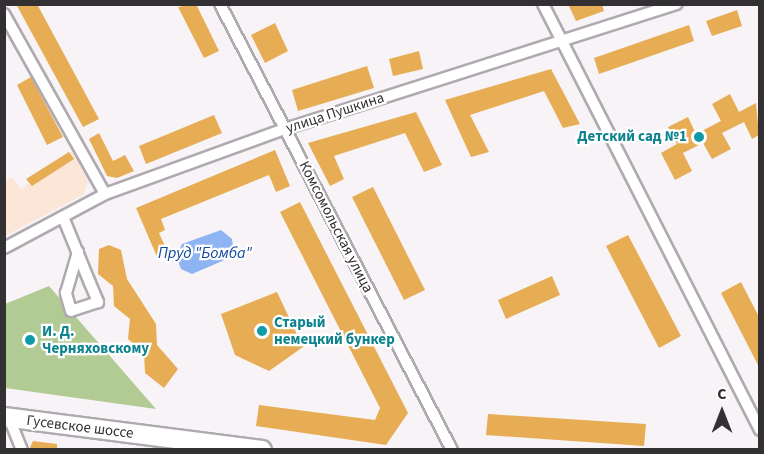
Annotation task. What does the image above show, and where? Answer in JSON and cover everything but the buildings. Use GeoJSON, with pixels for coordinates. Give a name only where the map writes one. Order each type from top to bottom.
{"type":"FeatureCollection","features":[{"type":"Feature","properties":{"kind":"highway","name":"Гусевское шоссе"},"geometry":{"type":"LineString","coordinates":[[7,418],[262,450]]}},
{"type":"Feature","properties":{"kind":"street","name":"Комсомольская улица"},"geometry":{"type":"LineString","coordinates":[[220,4],[452,450]]}},
{"type":"Feature","properties":{"kind":"street"},"geometry":{"type":"LineString","coordinates":[[543,4],[759,430]]}},
{"type":"Feature","properties":{"kind":"street","name":"улица Пушкина"},"geometry":{"type":"LineString","coordinates":[[4,248],[105,194],[285,129],[677,4]]}},
{"type":"Feature","properties":{"kind":"street"},"geometry":{"type":"LineString","coordinates":[[4,14],[105,194]]}},
{"type":"Feature","properties":{"kind":"street"},"geometry":{"type":"LineString","coordinates":[[63,217],[78,252],[98,302],[71,311],[66,292],[78,252]]}},
{"type":"Feature","properties":{"kind":"street"},"geometry":{"type":"LineString","coordinates":[[7,418],[22,450]]}},
{"type":"Feature","properties":{"kind":"shaded area"},"geometry":{"type":"Polygon","coordinates":[[[73,151],[88,182],[83,195],[5,236],[5,182],[12,177],[21,189],[73,151]]]}},
{"type":"Feature","properties":{"kind":"green space"},"geometry":{"type":"Polygon","coordinates":[[[49,286],[156,409],[5,388],[5,304],[49,286]]]}},
{"type":"Feature","properties":{"kind":"water","name":"Пруд \"Бомба\""},"geometry":{"type":"Polygon","coordinates":[[[221,230],[232,239],[234,256],[192,274],[181,269],[176,256],[182,244],[221,230]]]}},
{"type":"Feature","properties":{"kind":"place","name":"Детский сад №1"},"geometry":{"type":"Point","coordinates":[699,137]}},
{"type":"Feature","properties":{"kind":"place","name":"Старый немецкий бункер"},"geometry":{"type":"Point","coordinates":[262,331]}},
{"type":"Feature","properties":{"kind":"place","name":"И. Д. Черняховскому"},"geometry":{"type":"Point","coordinates":[30,340]}}]}
